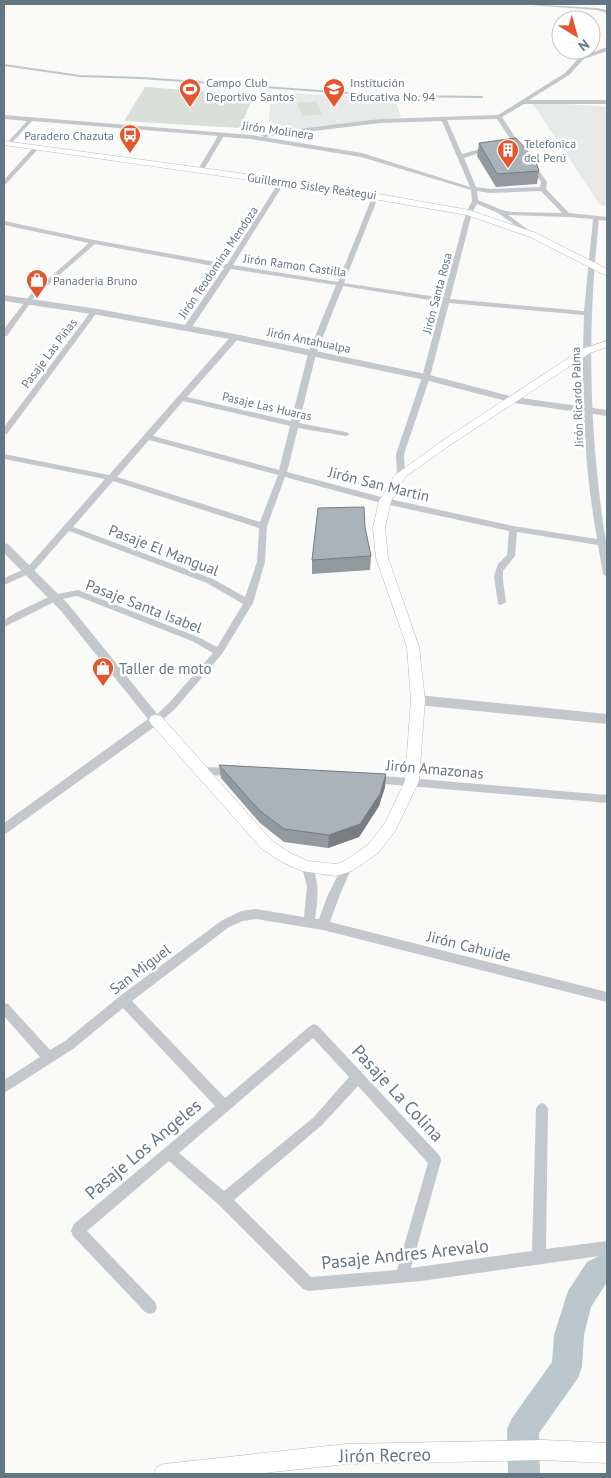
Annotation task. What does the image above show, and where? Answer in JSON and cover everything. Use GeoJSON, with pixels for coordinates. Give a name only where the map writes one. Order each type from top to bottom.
{"type":"FeatureCollection","features":[{"type":"Feature","properties":{"kind":"main road","name":"Guillermo Sisley Reátegui"},"geometry":{"type":"LineString","coordinates":[[6,144],[376,195],[470,212],[533,235],[607,273]]}},
{"type":"Feature","properties":{"kind":"main road"},"geometry":{"type":"LineString","coordinates":[[156,720],[267,845],[287,858],[306,867],[336,870],[348,866],[373,849],[390,827],[412,781],[418,700],[413,647],[382,558],[379,528],[385,501],[401,475],[446,443],[586,351],[607,344]]}},
{"type":"Feature","properties":{"kind":"main road","name":"Jirón Recreo"},"geometry":{"type":"LineString","coordinates":[[173,1473],[346,1454],[544,1450],[607,1453]]}},
{"type":"Feature","properties":{"kind":"street"},"geometry":{"type":"LineString","coordinates":[[530,4],[597,9],[607,12]]}},
{"type":"Feature","properties":{"kind":"street"},"geometry":{"type":"LineString","coordinates":[[251,137],[380,121],[499,117],[557,80],[588,55],[607,49]]}},
{"type":"Feature","properties":{"kind":"street"},"geometry":{"type":"LineString","coordinates":[[521,102],[607,102]]}},
{"type":"Feature","properties":{"kind":"street","name":"Jirón Molinera"},"geometry":{"type":"LineString","coordinates":[[4,117],[251,137],[362,155],[474,189],[490,191],[543,189]]}},
{"type":"Feature","properties":{"kind":"street"},"geometry":{"type":"LineString","coordinates":[[499,117],[513,146],[522,151]]}},
{"type":"Feature","properties":{"kind":"street","name":"Jirón Santa Rosa"},"geometry":{"type":"LineString","coordinates":[[401,475],[400,454],[426,378],[474,201],[474,189],[444,119]]}},
{"type":"Feature","properties":{"kind":"street"},"geometry":{"type":"LineString","coordinates":[[6,144],[31,120]]}},
{"type":"Feature","properties":{"kind":"street"},"geometry":{"type":"LineString","coordinates":[[200,171],[222,134]]}},
{"type":"Feature","properties":{"kind":"street"},"geometry":{"type":"LineString","coordinates":[[459,157],[484,149],[500,147]]}},
{"type":"Feature","properties":{"kind":"street"},"geometry":{"type":"LineString","coordinates":[[4,183],[36,148]]}},
{"type":"Feature","properties":{"kind":"street"},"geometry":{"type":"LineString","coordinates":[[528,157],[544,182],[543,189],[566,215]]}},
{"type":"Feature","properties":{"kind":"street","name":"Jirón Teodomina Mendoza"},"geometry":{"type":"LineString","coordinates":[[187,328],[230,266],[282,182]]}},
{"type":"Feature","properties":{"kind":"street"},"geometry":{"type":"LineString","coordinates":[[4,830],[156,720],[172,706],[220,652],[248,603],[261,562],[263,526],[282,474],[312,354],[376,195]]}},
{"type":"Feature","properties":{"kind":"street"},"geometry":{"type":"LineString","coordinates":[[474,201],[500,212],[533,235]]}},
{"type":"Feature","properties":{"kind":"street"},"geometry":{"type":"LineString","coordinates":[[500,212],[607,219]]}},
{"type":"Feature","properties":{"kind":"street","name":"Jirón Ricardo Palma"},"geometry":{"type":"LineString","coordinates":[[596,218],[589,264],[586,313],[587,410],[593,486],[604,542],[607,574]]}},
{"type":"Feature","properties":{"kind":"street","name":"Jirón Ramon Castilla"},"geometry":{"type":"LineString","coordinates":[[4,222],[94,242],[448,301],[586,313]]}},
{"type":"Feature","properties":{"kind":"street"},"geometry":{"type":"LineString","coordinates":[[4,334],[39,289],[94,242]]}},
{"type":"Feature","properties":{"kind":"street","name":"Jirón Antahualpa"},"geometry":{"type":"LineString","coordinates":[[4,298],[94,311],[235,337],[426,378],[514,400],[607,413]]}},
{"type":"Feature","properties":{"kind":"street","name":"Pasaje Las Piñas"},"geometry":{"type":"LineString","coordinates":[[4,432],[94,311]]}},
{"type":"Feature","properties":{"kind":"street"},"geometry":{"type":"LineString","coordinates":[[4,582],[30,570],[235,337]]}},
{"type":"Feature","properties":{"kind":"street","name":"Pasaje Las Huaras"},"geometry":{"type":"LineString","coordinates":[[182,398],[346,434]]}},
{"type":"Feature","properties":{"kind":"street","name":"Jirón San Martin"},"geometry":{"type":"LineString","coordinates":[[148,437],[385,501],[513,529],[604,542]]}},
{"type":"Feature","properties":{"kind":"street"},"geometry":{"type":"LineString","coordinates":[[4,456],[112,478],[263,526]]}},
{"type":"Feature","properties":{"kind":"street","name":"Pasaje El Mangual"},"geometry":{"type":"LineString","coordinates":[[68,528],[210,581],[248,603]]}},
{"type":"Feature","properties":{"kind":"street"},"geometry":{"type":"LineString","coordinates":[[501,602],[498,571],[502,563],[511,556],[513,529]]}},
{"type":"Feature","properties":{"kind":"street"},"geometry":{"type":"LineString","coordinates":[[4,547],[56,597],[156,720]]}},
{"type":"Feature","properties":{"kind":"street","name":"Pasaje Santa Isabel"},"geometry":{"type":"LineString","coordinates":[[4,624],[20,614],[56,597],[84,594],[195,639],[220,652]]}},
{"type":"Feature","properties":{"kind":"street"},"geometry":{"type":"LineString","coordinates":[[418,700],[607,719]]}},
{"type":"Feature","properties":{"kind":"street"},"geometry":{"type":"LineString","coordinates":[[200,771],[244,773]]}},
{"type":"Feature","properties":{"kind":"street","name":"Jirón Amazonas"},"geometry":{"type":"LineString","coordinates":[[365,779],[412,781],[607,799]]}},
{"type":"Feature","properties":{"kind":"street"},"geometry":{"type":"LineString","coordinates":[[324,925],[333,896],[348,866]]}},
{"type":"Feature","properties":{"kind":"street"},"geometry":{"type":"LineString","coordinates":[[306,867],[314,884],[308,923]]}},
{"type":"Feature","properties":{"kind":"street","name":"San Miguel"},"geometry":{"type":"LineString","coordinates":[[4,1087],[69,1045],[124,1000],[225,924],[236,918],[256,914],[324,925]]}},
{"type":"Feature","properties":{"kind":"street","name":"Jirón Cahuide"},"geometry":{"type":"LineString","coordinates":[[324,925],[607,997]]}},
{"type":"Feature","properties":{"kind":"street"},"geometry":{"type":"LineString","coordinates":[[124,1000],[224,1105]]}},
{"type":"Feature","properties":{"kind":"street"},"geometry":{"type":"LineString","coordinates":[[4,1008],[49,1058]]}},
{"type":"Feature","properties":{"kind":"street","name":"Pasaje Los Angeles"},"geometry":{"type":"LineString","coordinates":[[150,1307],[78,1231],[80,1226],[314,1030]]}},
{"type":"Feature","properties":{"kind":"street","name":"Pasaje La Colina"},"geometry":{"type":"LineString","coordinates":[[314,1030],[435,1162],[402,1276]]}},
{"type":"Feature","properties":{"kind":"street"},"geometry":{"type":"LineString","coordinates":[[224,1200],[318,1120],[358,1078]]}},
{"type":"Feature","properties":{"kind":"street"},"geometry":{"type":"LineString","coordinates":[[539,1256],[542,1109]]}},
{"type":"Feature","properties":{"kind":"street","name":"Pasaje Andres Arevalo"},"geometry":{"type":"LineString","coordinates":[[169,1153],[224,1200],[308,1284],[450,1271],[539,1256],[607,1248]]}},
{"type":"Feature","properties":{"kind":"shaded area","name":"Campo Club Deportivo Santos"},"geometry":{"type":"Polygon","coordinates":[[[145,87],[254,95],[240,128],[124,121],[145,87]]]}},
{"type":"Feature","properties":{"kind":"shaded area","name":"Institución Educativa No. 94"},"geometry":{"type":"Polygon","coordinates":[[[271,92],[395,99],[401,117],[268,132],[271,92]]]}},
{"type":"Feature","properties":{"kind":"shaded area"},"geometry":{"type":"Polygon","coordinates":[[[316,101],[322,114],[303,116],[297,103],[316,101]]]}},
{"type":"Feature","properties":{"kind":"shaded area"},"geometry":{"type":"Polygon","coordinates":[[[555,103],[607,107],[607,206],[600,205],[533,104],[555,103]]]}},
{"type":"Feature","properties":{"kind":"building"},"geometry":{"type":"Polygon","coordinates":[[[516,138],[535,159],[539,171],[497,174],[479,143],[516,138]]]}},
{"type":"Feature","properties":{"kind":"building"},"geometry":{"type":"Polygon","coordinates":[[[364,507],[365,527],[371,556],[312,560],[318,508],[364,507]]]}},
{"type":"Feature","properties":{"kind":"building"},"geometry":{"type":"Polygon","coordinates":[[[219,765],[386,774],[380,794],[360,824],[329,835],[284,829],[259,810],[219,765]]]}},
{"type":"Feature","properties":{"kind":"waterway"},"geometry":{"type":"LineString","coordinates":[[4,65],[80,76],[141,78],[389,96],[482,97]]}},
{"type":"Feature","properties":{"kind":"waterway"},"geometry":{"type":"LineString","coordinates":[[524,1474],[523,1429],[567,1367],[569,1335],[578,1301],[597,1272],[607,1266]]}},
{"type":"Feature","properties":{"kind":"place","name":"Campo Club Deportivo Santos"},"geometry":{"type":"Point","coordinates":[190,108]}},
{"type":"Feature","properties":{"kind":"place","name":"Institución Educativa No. 94"},"geometry":{"type":"Point","coordinates":[334,108]}},
{"type":"Feature","properties":{"kind":"place","name":"Paradero Chazuta"},"geometry":{"type":"Point","coordinates":[130,154]}},
{"type":"Feature","properties":{"kind":"place","name":"Telefonica del Perú"},"geometry":{"type":"Point","coordinates":[508,169]}},
{"type":"Feature","properties":{"kind":"place","name":"Panaderia Bruno"},"geometry":{"type":"Point","coordinates":[37,299]}},
{"type":"Feature","properties":{"kind":"place","name":"Taller de moto"},"geometry":{"type":"Point","coordinates":[103,687]}}]}
